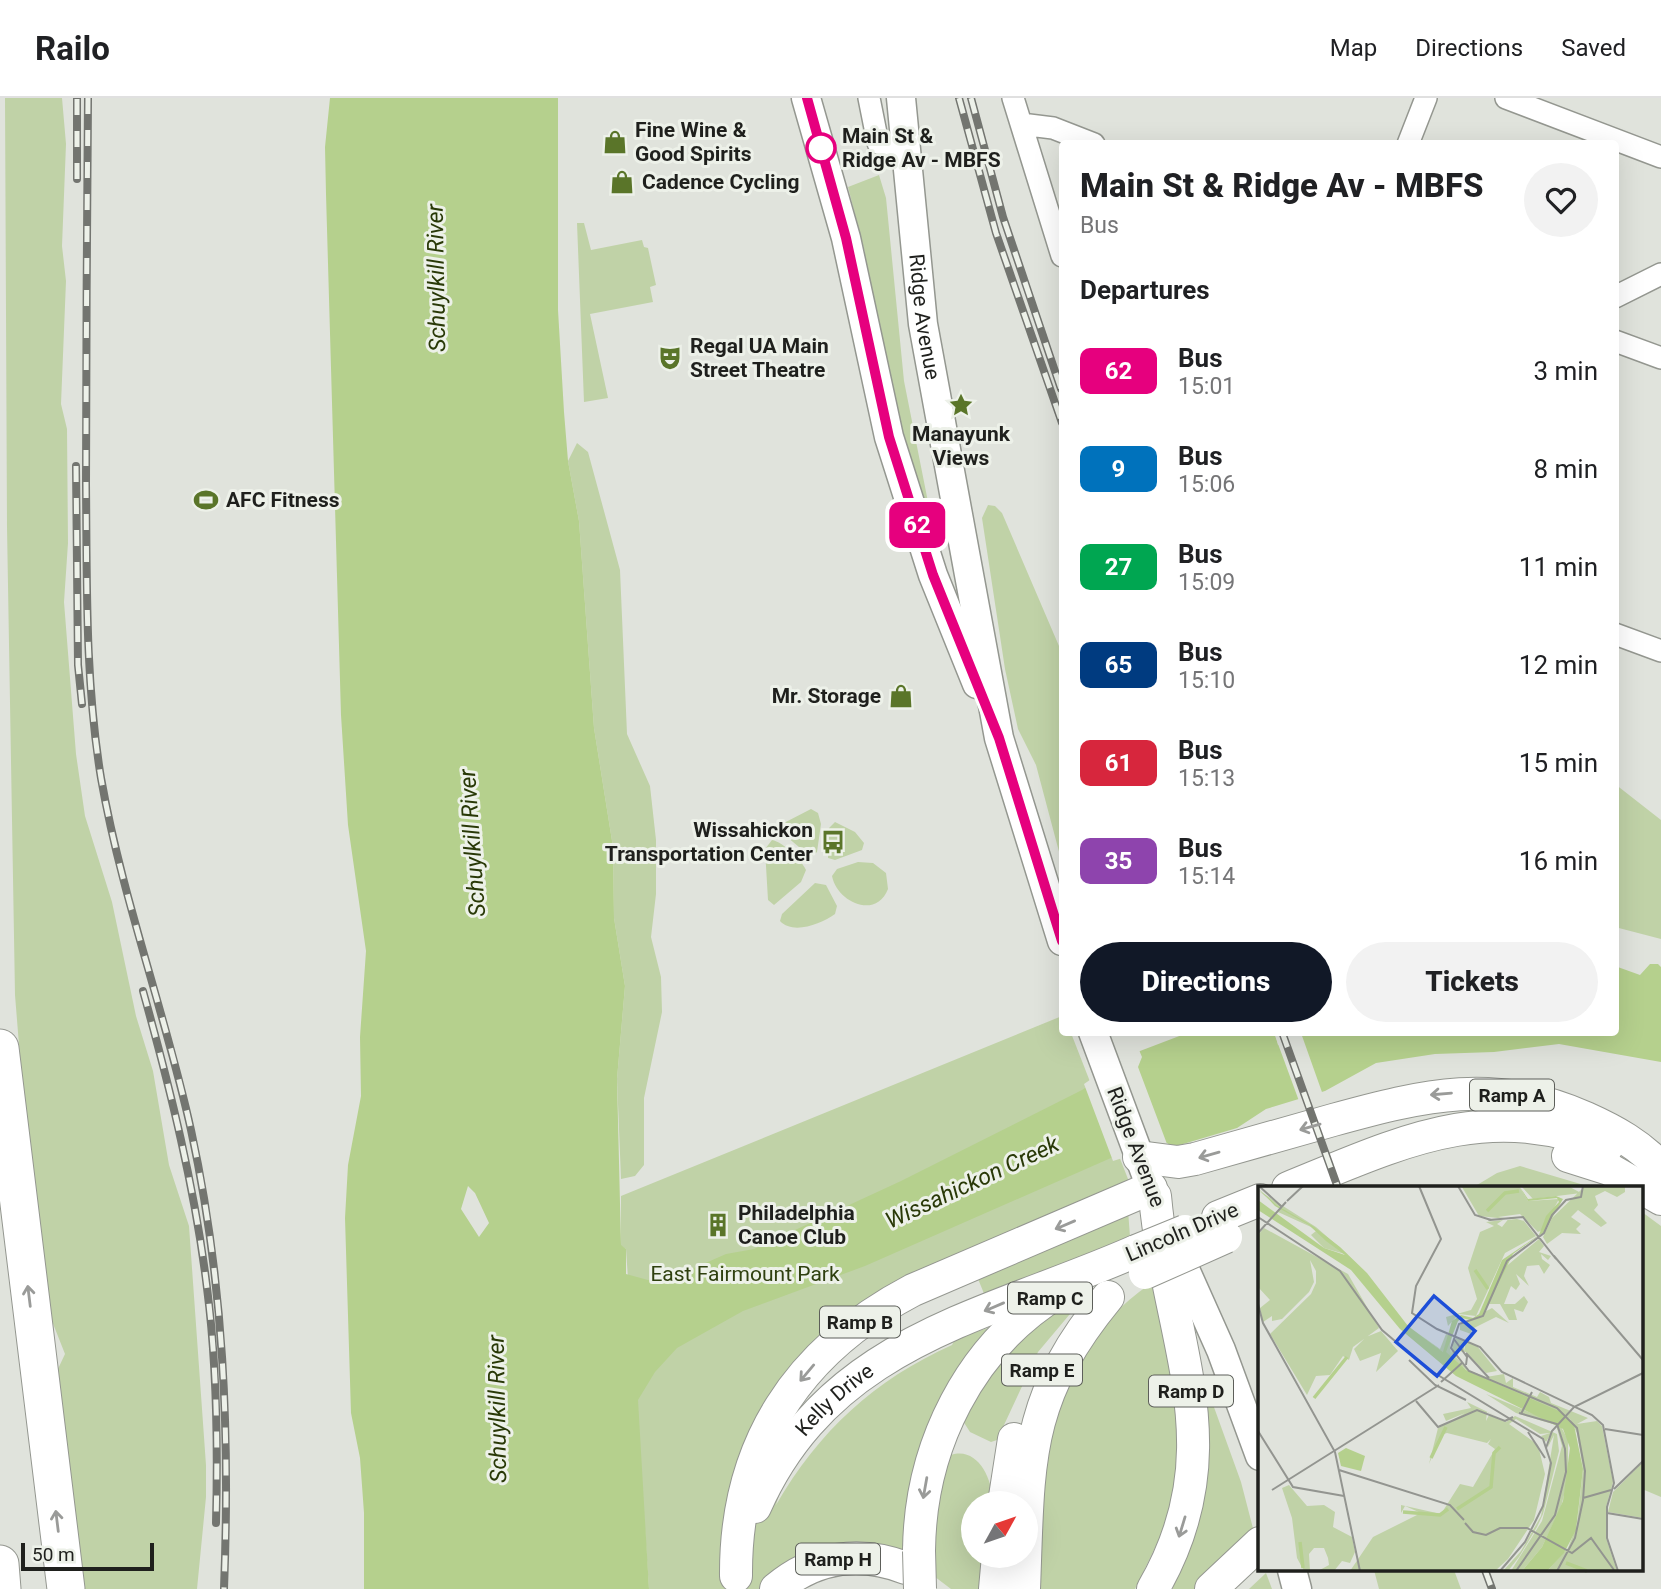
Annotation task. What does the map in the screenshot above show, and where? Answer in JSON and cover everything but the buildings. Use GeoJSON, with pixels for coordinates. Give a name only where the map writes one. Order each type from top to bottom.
{"type":"FeatureCollection","features":[{"type":"Feature","properties":{"kind":"highway"},"geometry":{"type":"LineString","coordinates":[[0,1048],[66,1589]]}},
{"type":"Feature","properties":{"kind":"highway"},"geometry":{"type":"LineString","coordinates":[[0,1564],[2,1589]]}},
{"type":"Feature","properties":{"kind":"main road"},"geometry":{"type":"LineString","coordinates":[[806,98],[846,238],[889,437],[933,575],[999,738]]}},
{"type":"Feature","properties":{"kind":"main road","name":"Ridge Avenue"},"geometry":{"type":"LineString","coordinates":[[901,98],[927,347],[999,738],[1059,931]]}},
{"type":"Feature","properties":{"kind":"main road","name":"Ridge Avenue"},"geometry":{"type":"LineString","coordinates":[[1094,1036],[1139,1157],[1226,1363],[1258,1451]]}},
{"type":"Feature","properties":{"kind":"main road","name":"Ramp A"},"geometry":{"type":"LineString","coordinates":[[1139,1157],[1178,1162],[1195,1159],[1416,1098],[1488,1092],[1524,1097],[1580,1115],[1628,1139],[1661,1168]]}},
{"type":"Feature","properties":{"kind":"main road"},"geometry":{"type":"LineString","coordinates":[[1293,1186],[1417,1137],[1495,1125],[1548,1130],[1597,1143],[1661,1175]]}},
{"type":"Feature","properties":{"kind":"main road"},"geometry":{"type":"LineString","coordinates":[[1349,1186],[1419,1158],[1486,1147],[1519,1147],[1581,1159],[1640,1186]]}},
{"type":"Feature","properties":{"kind":"main road"},"geometry":{"type":"LineString","coordinates":[[1644,1188],[1661,1199]]}},
{"type":"Feature","properties":{"kind":"main road","name":"Ramp B"},"geometry":{"type":"LineString","coordinates":[[735,1583],[739,1511],[758,1450],[790,1393],[838,1340],[876,1311],[913,1290],[1153,1192]]}},
{"type":"Feature","properties":{"kind":"main road","name":"Ramp D"},"geometry":{"type":"LineString","coordinates":[[1153,1192],[1162,1252],[1191,1392],[1195,1440],[1188,1506],[1178,1540],[1153,1589]]}},
{"type":"Feature","properties":{"kind":"main road","name":"Lincoln Drive"},"geometry":{"type":"LineString","coordinates":[[1103,1266],[1140,1262],[1222,1227],[1258,1201]]}},
{"type":"Feature","properties":{"kind":"main road","name":"Lincoln Drive"},"geometry":{"type":"LineString","coordinates":[[1222,1227],[1258,1223]]}},
{"type":"Feature","properties":{"kind":"main road","name":"Lincoln Drive"},"geometry":{"type":"LineString","coordinates":[[1108,1297],[1140,1262]]}},
{"type":"Feature","properties":{"kind":"main road","name":"Kelly Drive"},"geometry":{"type":"LineString","coordinates":[[735,1583],[754,1510],[765,1485],[794,1439],[831,1397],[874,1364],[923,1337],[1041,1286],[1103,1266]]}},
{"type":"Feature","properties":{"kind":"main road","name":"Ramp C"},"geometry":{"type":"LineString","coordinates":[[923,1576],[928,1471],[944,1425],[970,1378],[1020,1321],[1054,1295],[1103,1266]]}},
{"type":"Feature","properties":{"kind":"main road"},"geometry":{"type":"LineString","coordinates":[[1024,1589],[1029,1478],[1038,1421],[1057,1370],[1108,1297]]}},
{"type":"Feature","properties":{"kind":"main road","name":"Ramp E"},"geometry":{"type":"LineString","coordinates":[[1006,1491],[1013,1441],[1038,1376],[1065,1338],[1108,1297]]}},
{"type":"Feature","properties":{"kind":"main road"},"geometry":{"type":"LineString","coordinates":[[1211,1589],[1258,1545]]}},
{"type":"Feature","properties":{"kind":"main road","name":"Ramp H"},"geometry":{"type":"LineString","coordinates":[[776,1589],[804,1570],[841,1558],[879,1559],[923,1576]]}},
{"type":"Feature","properties":{"kind":"main road"},"geometry":{"type":"LineString","coordinates":[[1233,1589],[1258,1565]]}},
{"type":"Feature","properties":{"kind":"main road"},"geometry":{"type":"LineString","coordinates":[[995,1589],[997,1568]]}},
{"type":"Feature","properties":{"kind":"main road"},"geometry":{"type":"LineString","coordinates":[[1293,1572],[1297,1589]]}},
{"type":"Feature","properties":{"kind":"street"},"geometry":{"type":"LineString","coordinates":[[869,98],[878,143],[906,146]]}},
{"type":"Feature","properties":{"kind":"street"},"geometry":{"type":"LineString","coordinates":[[1013,98],[1059,246]]}},
{"type":"Feature","properties":{"kind":"street"},"geometry":{"type":"LineString","coordinates":[[1410,140],[1426,98]]}},
{"type":"Feature","properties":{"kind":"street"},"geometry":{"type":"LineString","coordinates":[[1506,98],[1616,140]]}},
{"type":"Feature","properties":{"kind":"street"},"geometry":{"type":"LineString","coordinates":[[1021,124],[1053,128],[1084,140]]}},
{"type":"Feature","properties":{"kind":"street"},"geometry":{"type":"LineString","coordinates":[[1619,141],[1661,157]]}},
{"type":"Feature","properties":{"kind":"street"},"geometry":{"type":"LineString","coordinates":[[1619,295],[1661,274]]}},
{"type":"Feature","properties":{"kind":"street"},"geometry":{"type":"LineString","coordinates":[[1619,342],[1661,358]]}},
{"type":"Feature","properties":{"kind":"street"},"geometry":{"type":"LineString","coordinates":[[1619,635],[1661,651]]}},
{"type":"Feature","properties":{"kind":"green space"},"geometry":{"type":"Polygon","coordinates":[[[5,98],[62,98],[66,144],[62,246],[66,281],[61,404],[67,429],[68,543],[64,602],[76,754],[85,816],[112,902],[136,1016],[153,1071],[169,1165],[189,1226],[206,1465],[206,1497],[197,1589],[82,1589],[57,1371],[65,1354],[52,1321],[24,1107],[15,995],[7,527],[5,98]]]}},
{"type":"Feature","properties":{"kind":"green space"},"geometry":{"type":"Polygon","coordinates":[[[879,175],[886,198],[904,381],[931,517],[927,519],[910,467],[864,274],[865,253],[848,187],[879,175]]]}},
{"type":"Feature","properties":{"kind":"green space"},"geometry":{"type":"Polygon","coordinates":[[[577,223],[584,223],[591,250],[642,240],[644,247],[648,248],[656,285],[650,287],[653,302],[590,314],[608,398],[584,402],[577,223]]]}},
{"type":"Feature","properties":{"kind":"green space"},"geometry":{"type":"Polygon","coordinates":[[[577,443],[588,452],[620,570],[627,734],[650,786],[656,840],[656,894],[651,937],[661,977],[662,1012],[644,1098],[644,1165],[635,1176],[621,1179],[617,1079],[625,986],[614,918],[613,847],[594,728],[579,521],[568,461],[577,443]]]}},
{"type":"Feature","properties":{"kind":"green space"},"geometry":{"type":"Polygon","coordinates":[[[988,505],[995,506],[1002,513],[1059,646],[1059,852],[1036,765],[1018,729],[1005,669],[982,518],[988,505]]]}},
{"type":"Feature","properties":{"kind":"green space"},"geometry":{"type":"Polygon","coordinates":[[[1619,787],[1661,820],[1661,939],[1619,928],[1619,787]]]}},
{"type":"Feature","properties":{"kind":"green space"},"geometry":{"type":"Polygon","coordinates":[[[811,809],[818,813],[821,824],[817,852],[811,857],[781,832],[778,826],[811,809]]]}},
{"type":"Feature","properties":{"kind":"green space"},"geometry":{"type":"Polygon","coordinates":[[[835,822],[855,832],[864,843],[862,850],[835,860],[828,858],[829,828],[835,822]]]}},
{"type":"Feature","properties":{"kind":"green space"},"geometry":{"type":"Polygon","coordinates":[[[772,840],[791,852],[806,870],[801,882],[774,905],[768,900],[765,849],[772,840]]]}},
{"type":"Feature","properties":{"kind":"green space"},"geometry":{"type":"Polygon","coordinates":[[[858,862],[873,863],[886,873],[888,889],[875,904],[857,904],[849,900],[835,885],[832,876],[837,869],[858,862]]]}},
{"type":"Feature","properties":{"kind":"green space"},"geometry":{"type":"Polygon","coordinates":[[[815,883],[826,885],[837,906],[835,914],[799,928],[780,921],[782,914],[815,883]]]}},
{"type":"Feature","properties":{"kind":"green space","name":"East Fairmount Park"},"geometry":{"type":"Polygon","coordinates":[[[1059,1017],[1059,1036],[1072,1036],[1128,1179],[1134,1204],[1128,1210],[1130,1237],[985,1296],[976,1274],[866,1328],[783,1419],[780,1492],[776,1505],[793,1478],[830,1431],[873,1391],[898,1374],[952,1345],[955,1339],[988,1328],[949,1391],[930,1524],[951,1455],[961,1454],[976,1460],[987,1476],[991,1491],[961,1491],[961,1568],[986,1568],[985,1589],[951,1589],[914,1561],[762,1589],[649,1589],[626,1249],[621,1246],[621,1196],[1059,1017]]]}},
{"type":"Feature","properties":{"kind":"green space"},"geometry":{"type":"Polygon","coordinates":[[[1520,1166],[1587,1186],[1475,1186],[1497,1173],[1520,1166]]]}},
{"type":"Feature","properties":{"kind":"green space"},"geometry":{"type":"Polygon","coordinates":[[[1644,1213],[1661,1226],[1661,1497],[1644,1490],[1644,1213]]]}},
{"type":"Feature","properties":{"kind":"green space"},"geometry":{"type":"Polygon","coordinates":[[[1150,1284],[1155,1292],[1176,1386],[1182,1461],[1165,1527],[1135,1589],[1038,1589],[1040,1473],[1056,1408],[1079,1361],[1110,1318],[1150,1284]]]}},
{"type":"Feature","properties":{"kind":"green space"},"geometry":{"type":"Polygon","coordinates":[[[1071,1300],[1075,1308],[1038,1352],[997,1440],[991,1442],[970,1432],[963,1421],[996,1368],[1022,1339],[1071,1300]]]}},
{"type":"Feature","properties":{"kind":"green space"},"geometry":{"type":"Polygon","coordinates":[[[1193,1349],[1241,1482],[1255,1536],[1198,1589],[1173,1589],[1193,1349]]]}},
{"type":"Feature","properties":{"kind":"green space"},"geometry":{"type":"Polygon","coordinates":[[[1375,1572],[1455,1572],[1461,1589],[1379,1589],[1375,1572]]]}},
{"type":"Feature","properties":{"kind":"green space"},"geometry":{"type":"Polygon","coordinates":[[[1266,1573],[1272,1589],[1249,1589],[1266,1573]]]}},
{"type":"Feature","properties":{"kind":"water"},"geometry":{"type":"Polygon","coordinates":[[[330,98],[558,98],[558,310],[564,412],[568,461],[579,521],[594,728],[613,847],[614,918],[625,986],[617,1079],[621,1245],[626,1249],[626,1274],[648,1280],[685,1272],[726,1254],[754,1249],[901,1181],[1082,1090],[1140,1051],[1179,1036],[1279,1036],[1276,1037],[1278,1045],[1302,1036],[1619,1036],[1619,967],[1640,975],[1650,964],[1658,964],[1661,967],[1661,1062],[1559,1044],[1494,1052],[1435,1054],[1376,1063],[1325,1091],[1266,1109],[1237,1128],[1173,1147],[1167,1143],[1120,1154],[865,1266],[743,1311],[677,1348],[655,1372],[638,1400],[649,1589],[364,1589],[364,1513],[360,1458],[351,1413],[345,1218],[348,1165],[361,1096],[360,1037],[366,951],[348,825],[341,715],[325,147],[330,98]],[[468,1186],[461,1209],[479,1237],[489,1223],[475,1193],[468,1186]]]}},
{"type":"Feature","properties":{"kind":"pier"},"geometry":{"type":"Polygon","coordinates":[[[1275,1036],[1286,1036],[1278,1041],[1302,1036],[1323,1095],[1299,1101],[1275,1036]]]}},
{"type":"Feature","properties":{"kind":"pier"},"geometry":{"type":"Polygon","coordinates":[[[1139,1050],[1142,1057],[1138,1067],[1167,1144],[1113,1161],[1084,1084],[1128,1054],[1139,1050]]]}},
{"type":"Feature","properties":{"kind":"railway"},"geometry":{"type":"LineString","coordinates":[[77,98],[77,179]]}},
{"type":"Feature","properties":{"kind":"railway"},"geometry":{"type":"LineString","coordinates":[[88,98],[86,484],[92,705],[101,778],[110,823],[181,1086],[211,1244],[218,1301],[225,1416],[224,1589]]}},
{"type":"Feature","properties":{"kind":"railway"},"geometry":{"type":"LineString","coordinates":[[959,98],[996,233],[1059,414]]}},
{"type":"Feature","properties":{"kind":"railway"},"geometry":{"type":"LineString","coordinates":[[971,98],[1003,217],[1059,383]]}},
{"type":"Feature","properties":{"kind":"railway"},"geometry":{"type":"LineString","coordinates":[[76,466],[78,665],[82,704]]}},
{"type":"Feature","properties":{"kind":"railway"},"geometry":{"type":"LineString","coordinates":[[143,991],[181,1138],[202,1251],[215,1376],[216,1523]]}},
{"type":"Feature","properties":{"kind":"railway"},"geometry":{"type":"LineString","coordinates":[[1283,1036],[1337,1186]]}},
{"type":"Feature","properties":{"kind":"railway"},"geometry":{"type":"LineString","coordinates":[[1486,1572],[1492,1589]]}},
{"type":"Feature","properties":{"kind":"bus line","name":"62"},"geometry":{"type":"LineString","coordinates":[[807,98],[846,238],[889,437],[933,575],[999,738],[1021,817],[1059,932]]}},
{"type":"Feature","properties":{"kind":"place","name":"Fine Wine & Good Spirits"},"geometry":{"type":"Point","coordinates":[615,142]}},
{"type":"Feature","properties":{"kind":"place","name":"Main St & Ridge Av - MBFS"},"geometry":{"type":"Point","coordinates":[821,148]}},
{"type":"Feature","properties":{"kind":"place","name":"Cadence Cycling"},"geometry":{"type":"Point","coordinates":[622,182]}},
{"type":"Feature","properties":{"kind":"place","name":"Regal UA Main Street Theatre"},"geometry":{"type":"Point","coordinates":[670,358]}},
{"type":"Feature","properties":{"kind":"place","name":"Manayunk Views"},"geometry":{"type":"Point","coordinates":[961,405]}},
{"type":"Feature","properties":{"kind":"place","name":"AFC Fitness"},"geometry":{"type":"Point","coordinates":[206,500]}},
{"type":"Feature","properties":{"kind":"place","name":"Mr. Storage"},"geometry":{"type":"Point","coordinates":[901,696]}},
{"type":"Feature","properties":{"kind":"place","name":"Wissahickon Transportation Center"},"geometry":{"type":"Point","coordinates":[833,842]}},
{"type":"Feature","properties":{"kind":"place","name":"Philadelphia Canoe Club"},"geometry":{"type":"Point","coordinates":[718,1225]}},
{"type":"Feature","properties":{"kind":"water label","name":"Schuylkill River"},"geometry":{"type":"Point","coordinates":[436,278]}},
{"type":"Feature","properties":{"kind":"water label","name":"Schuylkill River"},"geometry":{"type":"Point","coordinates":[472,843]}},
{"type":"Feature","properties":{"kind":"water label","name":"Wissahickon Creek"},"geometry":{"type":"Point","coordinates":[972,1182]}},
{"type":"Feature","properties":{"kind":"water label","name":"Schuylkill River"},"geometry":{"type":"Point","coordinates":[497,1409]}}]}
